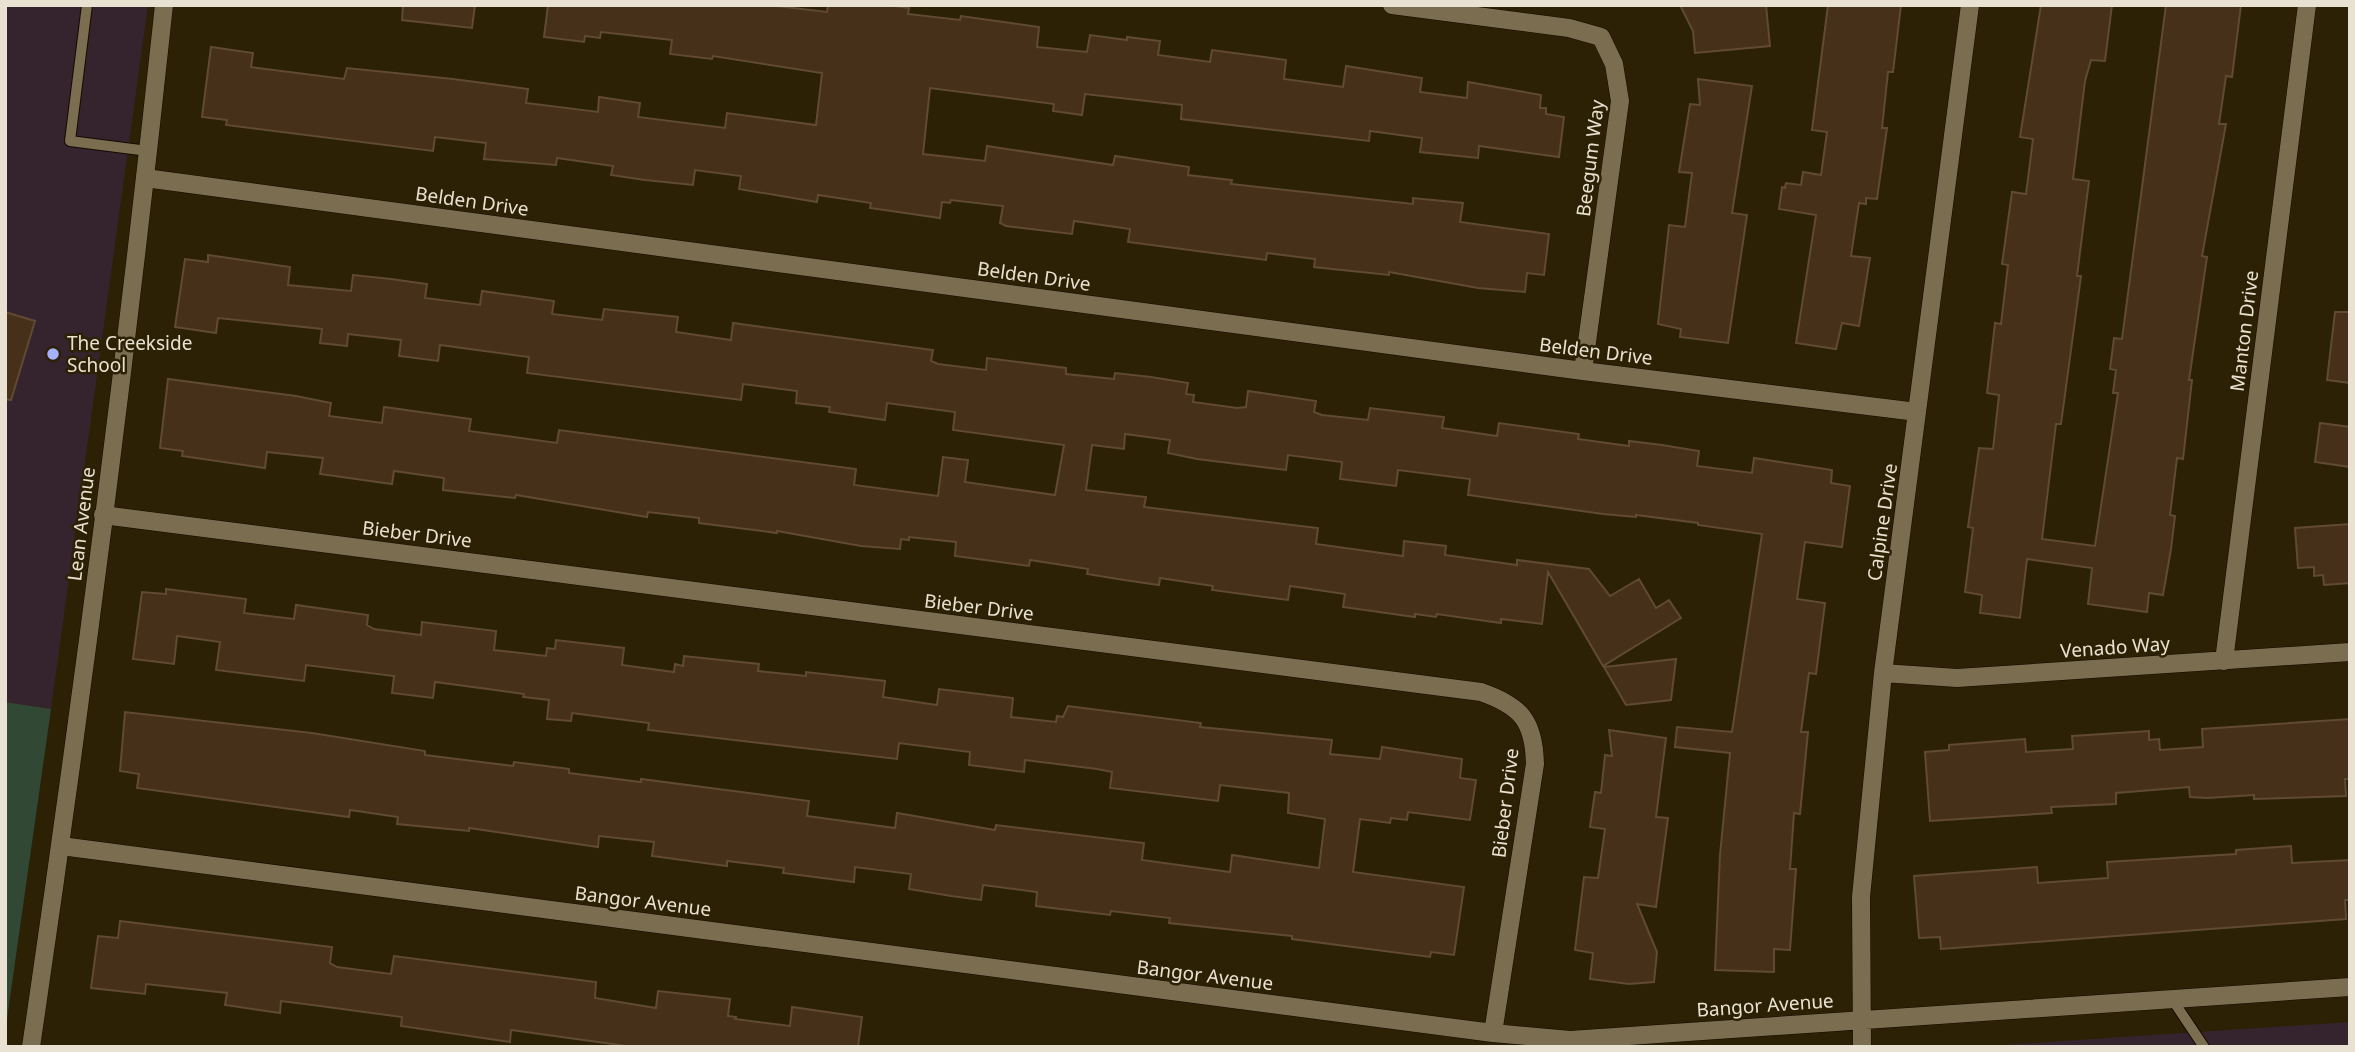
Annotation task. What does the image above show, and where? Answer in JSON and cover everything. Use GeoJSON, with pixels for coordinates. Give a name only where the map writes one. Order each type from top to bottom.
{"type":"FeatureCollection","features":[{"type":"Feature","properties":{"kind":"street","name":"Lean Avenue"},"geometry":{"type":"LineString","coordinates":[[31,1047],[61,846],[145,178],[164,5]]}},
{"type":"Feature","properties":{"kind":"street","name":"Beegum Way"},"geometry":{"type":"LineString","coordinates":[[1392,5],[1569,28],[1601,37],[1614,64],[1619,101],[1583,371]]}},
{"type":"Feature","properties":{"kind":"street","name":"Calpine Drive"},"geometry":{"type":"LineString","coordinates":[[1863,1047],[1861,897],[1883,673],[1970,5]]}},
{"type":"Feature","properties":{"kind":"street","name":"Manton Drive"},"geometry":{"type":"LineString","coordinates":[[2224,662],[2307,5]]}},
{"type":"Feature","properties":{"kind":"street","name":"Belden Drive"},"geometry":{"type":"LineString","coordinates":[[145,178],[1583,371],[1917,412]]}},
{"type":"Feature","properties":{"kind":"street","name":"Bieber Drive"},"geometry":{"type":"LineString","coordinates":[[103,515],[1481,692],[1506,700],[1524,716],[1534,739],[1535,764],[1493,1034]]}},
{"type":"Feature","properties":{"kind":"street","name":"Venado Way"},"geometry":{"type":"LineString","coordinates":[[1883,673],[1957,678],[2350,652]]}},
{"type":"Feature","properties":{"kind":"street","name":"Bangor Avenue"},"geometry":{"type":"LineString","coordinates":[[61,846],[1493,1034],[1570,1040],[2350,987]]}},
{"type":"Feature","properties":{"kind":"lane"},"geometry":{"type":"LineString","coordinates":[[88,5],[70,141],[148,151]]}},
{"type":"Feature","properties":{"kind":"lane"},"geometry":{"type":"LineString","coordinates":[[2172,999],[2204,1047]]}},
{"type":"Feature","properties":{"kind":"shaded area","name":"The Creekside School"},"geometry":{"type":"Polygon","coordinates":[[[5,5],[148,5],[51,709],[5,702],[5,5]]]}},
{"type":"Feature","properties":{"kind":"shaded area"},"geometry":{"type":"Polygon","coordinates":[[[2350,1022],[2350,1047],[1971,1047],[2350,1022]]]}},
{"type":"Feature","properties":{"kind":"green space"},"geometry":{"type":"Polygon","coordinates":[[[5,702],[51,709],[5,1033],[5,702]]]}},
{"type":"Feature","properties":{"kind":"building"},"geometry":{"type":"Polygon","coordinates":[[[403,5],[475,5],[472,28],[402,20],[403,5]]]}},
{"type":"Feature","properties":{"kind":"building"},"geometry":{"type":"Polygon","coordinates":[[[548,5],[768,5],[827,12],[828,5],[888,5],[909,8],[908,14],[960,20],[961,16],[1039,27],[1037,47],[1087,52],[1090,35],[1127,40],[1127,37],[1160,41],[1158,55],[1210,62],[1212,50],[1286,60],[1284,79],[1343,87],[1346,66],[1422,78],[1420,92],[1467,98],[1468,82],[1541,95],[1540,108],[1546,108],[1546,114],[1564,117],[1559,157],[1479,146],[1478,158],[1420,152],[1422,138],[1370,131],[1369,141],[1181,119],[1182,105],[1085,94],[1082,115],[1053,111],[1054,104],[930,88],[923,154],[985,161],[987,146],[1113,165],[1115,156],[1189,167],[1188,175],[1232,180],[1231,184],[1413,204],[1413,198],[1463,203],[1460,222],[1549,234],[1544,275],[1527,273],[1525,292],[1478,288],[1389,272],[1389,275],[1314,267],[1315,259],[1267,253],[1266,260],[1128,242],[1130,229],[1074,221],[1072,234],[1006,226],[1000,223],[1003,206],[951,200],[950,203],[942,202],[940,218],[870,208],[871,203],[818,195],[817,202],[739,189],[741,176],[695,170],[693,185],[645,180],[611,175],[613,166],[557,158],[556,165],[484,159],[486,143],[435,137],[433,151],[226,125],[227,120],[202,117],[211,47],[253,53],[251,67],[344,79],[347,68],[528,89],[526,103],[598,112],[599,97],[640,103],[638,117],[725,128],[727,113],[816,125],[822,73],[713,56],[712,59],[670,54],[672,40],[601,32],[600,38],[585,36],[584,42],[544,37],[548,5]]]}},
{"type":"Feature","properties":{"kind":"building"},"geometry":{"type":"Polygon","coordinates":[[[1680,5],[1766,5],[1770,46],[1695,53],[1693,31],[1680,5]]]}},
{"type":"Feature","properties":{"kind":"building"},"geometry":{"type":"Polygon","coordinates":[[[1828,5],[1901,5],[1893,72],[1888,72],[1882,128],[1887,128],[1877,199],[1866,198],[1866,204],[1859,203],[1851,256],[1870,258],[1859,326],[1842,323],[1836,349],[1796,343],[1816,215],[1779,209],[1782,187],[1785,188],[1786,183],[1801,185],[1803,172],[1821,175],[1827,132],[1812,130],[1828,5]]]}},
{"type":"Feature","properties":{"kind":"building"},"geometry":{"type":"Polygon","coordinates":[[[2041,5],[2112,5],[2105,61],[2091,60],[2085,81],[2073,179],[2089,181],[2077,276],[2081,276],[2061,424],[2056,424],[2042,539],[2095,546],[2118,393],[2113,393],[2116,370],[2110,369],[2114,338],[2122,339],[2166,5],[2241,5],[2232,77],[2226,76],[2219,124],[2226,124],[2202,256],[2207,257],[2189,380],[2192,380],[2183,459],[2177,458],[2170,515],[2175,516],[2171,549],[2163,595],[2149,593],[2147,612],[2088,604],[2092,568],[2027,559],[2020,618],[1980,613],[1982,595],[1965,592],[1973,528],[1968,527],[1979,448],[1993,449],[1999,395],[1987,393],[1995,323],[2001,324],[2008,265],[2002,264],[2012,192],[2026,194],[2033,139],[2020,137],[2041,5]]]}},
{"type":"Feature","properties":{"kind":"building"},"geometry":{"type":"Polygon","coordinates":[[[1698,79],[1752,86],[1732,213],[1747,215],[1728,343],[1680,337],[1681,329],[1658,324],[1669,225],[1685,227],[1692,173],[1679,172],[1690,104],[1700,105],[1698,79]]]}},
{"type":"Feature","properties":{"kind":"building"},"geometry":{"type":"Polygon","coordinates":[[[208,255],[290,267],[288,285],[351,291],[353,275],[391,279],[427,284],[425,298],[480,305],[482,291],[554,301],[552,314],[602,320],[604,309],[678,317],[676,332],[731,340],[733,323],[933,350],[931,361],[938,364],[986,370],[987,358],[1066,368],[1066,374],[1114,379],[1115,373],[1151,377],[1188,383],[1186,394],[1194,395],[1193,402],[1237,408],[1246,407],[1248,391],[1316,401],[1314,412],[1322,415],[1368,420],[1370,408],[1444,417],[1442,428],[1497,436],[1499,423],[1579,434],[1578,439],[1629,446],[1629,441],[1699,451],[1697,466],[1752,473],[1754,458],[1832,470],[1831,483],[1850,486],[1842,547],[1805,542],[1797,599],[1825,603],[1816,674],[1809,673],[1801,732],[1808,732],[1800,814],[1794,813],[1790,869],[1796,869],[1790,950],[1774,949],[1774,972],[1715,970],[1720,855],[1730,753],[1675,747],[1677,727],[1732,732],[1762,534],[1698,523],[1636,515],[1603,514],[1468,495],[1470,479],[1398,470],[1396,486],[1340,479],[1342,462],[1288,455],[1286,470],[1197,459],[1168,453],[1170,440],[1125,434],[1124,449],[1092,445],[1086,490],[1146,497],[1144,507],[1318,528],[1316,544],[1403,556],[1404,541],[1446,546],[1445,555],[1517,565],[1517,560],[1589,569],[1610,596],[1639,579],[1656,608],[1669,600],[1681,618],[1603,666],[1548,572],[1542,624],[1501,619],[1501,623],[1437,614],[1436,617],[1415,614],[1415,617],[1343,607],[1345,594],[1290,586],[1288,600],[1212,590],[1213,586],[1160,578],[1159,585],[1124,580],[1087,574],[1088,569],[1030,560],[1029,566],[955,556],[956,542],[909,537],[909,540],[901,539],[900,549],[861,546],[777,531],[699,523],[699,518],[648,512],[647,517],[516,495],[515,498],[443,490],[444,478],[394,471],[392,484],[320,474],[323,458],[267,452],[265,468],[182,456],[183,451],[160,448],[168,379],[331,403],[329,416],[382,423],[384,407],[471,419],[469,431],[557,443],[559,430],[856,469],[854,485],[938,496],[943,457],[968,460],[965,482],[1055,495],[1064,445],[953,430],[955,412],[887,403],[885,420],[829,412],[830,407],[796,403],[797,391],[743,384],[741,400],[527,373],[529,357],[440,345],[438,361],[399,356],[401,340],[348,334],[347,346],[320,343],[322,329],[218,318],[216,333],[175,327],[185,259],[208,262],[208,255]]]}},
{"type":"Feature","properties":{"kind":"building"},"geometry":{"type":"Polygon","coordinates":[[[5,312],[35,321],[11,400],[5,399],[5,312]]]}},
{"type":"Feature","properties":{"kind":"building"},"geometry":{"type":"Polygon","coordinates":[[[2335,312],[2350,312],[2350,383],[2327,380],[2335,312]]]}},
{"type":"Feature","properties":{"kind":"building"},"geometry":{"type":"Polygon","coordinates":[[[2320,423],[2350,427],[2350,467],[2315,462],[2320,423]]]}},
{"type":"Feature","properties":{"kind":"building"},"geometry":{"type":"Polygon","coordinates":[[[2350,524],[2350,583],[2324,585],[2323,575],[2314,576],[2314,567],[2298,568],[2295,528],[2350,524]]]}},
{"type":"Feature","properties":{"kind":"building"},"geometry":{"type":"Polygon","coordinates":[[[166,589],[246,599],[244,613],[294,619],[296,605],[368,615],[367,625],[374,629],[421,635],[422,622],[496,631],[494,650],[546,656],[547,648],[555,649],[556,640],[624,648],[622,665],[674,672],[675,664],[683,666],[684,656],[759,664],[758,671],[806,676],[806,672],[885,681],[883,697],[937,705],[939,689],[1013,698],[1011,717],[1056,722],[1057,716],[1063,717],[1068,706],[1201,723],[1200,727],[1332,740],[1330,754],[1380,759],[1382,747],[1462,759],[1460,778],[1476,780],[1470,820],[1408,812],[1407,820],[1391,818],[1390,823],[1360,819],[1353,872],[1464,887],[1454,955],[1431,952],[1430,957],[1292,939],[1292,936],[1169,923],[1170,918],[1111,911],[1110,915],[1036,906],[1037,892],[983,885],[981,900],[951,896],[909,889],[911,874],[855,867],[854,882],[783,873],[784,868],[727,861],[727,866],[652,856],[654,842],[599,836],[598,847],[469,828],[469,831],[397,824],[398,817],[350,810],[349,817],[137,788],[139,774],[120,771],[125,712],[312,733],[425,751],[425,755],[513,766],[514,762],[569,769],[569,773],[641,782],[641,779],[809,801],[807,816],[895,828],[897,813],[995,830],[996,825],[1144,843],[1142,860],[1230,872],[1232,855],[1319,868],[1325,819],[1288,813],[1289,793],[1220,785],[1218,801],[1110,788],[1112,772],[1097,769],[1025,760],[1024,772],[969,765],[970,752],[899,743],[897,759],[648,730],[649,723],[572,713],[571,721],[547,719],[549,700],[523,697],[524,694],[435,682],[433,698],[392,693],[394,676],[306,665],[304,681],[216,670],[220,642],[177,636],[174,664],[133,659],[142,592],[166,594],[166,589]]]}},
{"type":"Feature","properties":{"kind":"building"},"geometry":{"type":"Polygon","coordinates":[[[1676,659],[1671,700],[1626,705],[1604,667],[1676,659]]]}},
{"type":"Feature","properties":{"kind":"building"},"geometry":{"type":"Polygon","coordinates":[[[2350,719],[2350,779],[2345,779],[2346,796],[2254,799],[2254,795],[2207,798],[2190,797],[2189,787],[2116,793],[2116,804],[2051,807],[2052,813],[1930,821],[1925,752],[1949,750],[1949,745],[2025,739],[2026,752],[2073,749],[2072,736],[2149,731],[2149,740],[2159,739],[2160,750],[2203,747],[2202,729],[2350,719]]]}},
{"type":"Feature","properties":{"kind":"building"},"geometry":{"type":"Polygon","coordinates":[[[1609,730],[1666,738],[1656,817],[1668,818],[1656,907],[1637,904],[1657,952],[1654,982],[1629,984],[1590,979],[1593,953],[1575,950],[1584,877],[1598,878],[1605,829],[1590,827],[1595,792],[1601,793],[1605,755],[1612,756],[1609,730]]]}},
{"type":"Feature","properties":{"kind":"building"},"geometry":{"type":"Polygon","coordinates":[[[2291,846],[2292,863],[2350,860],[2350,900],[2345,900],[2346,919],[1941,949],[1940,937],[1919,938],[1914,876],[2037,867],[2038,883],[2108,878],[2107,862],[2236,854],[2236,850],[2291,846]]]}},
{"type":"Feature","properties":{"kind":"building"},"geometry":{"type":"Polygon","coordinates":[[[120,921],[332,947],[330,963],[337,967],[391,974],[394,956],[596,982],[595,998],[656,1008],[658,991],[730,999],[728,1016],[736,1017],[735,1019],[790,1026],[792,1007],[862,1017],[858,1047],[634,1047],[511,1030],[510,1042],[401,1026],[402,1017],[320,1006],[281,1001],[280,1013],[225,1005],[227,993],[146,984],[145,994],[91,988],[98,936],[118,938],[120,921]]]}},
{"type":"Feature","properties":{"kind":"place","name":"The Creekside School"},"geometry":{"type":"Point","coordinates":[53,354]}}]}
